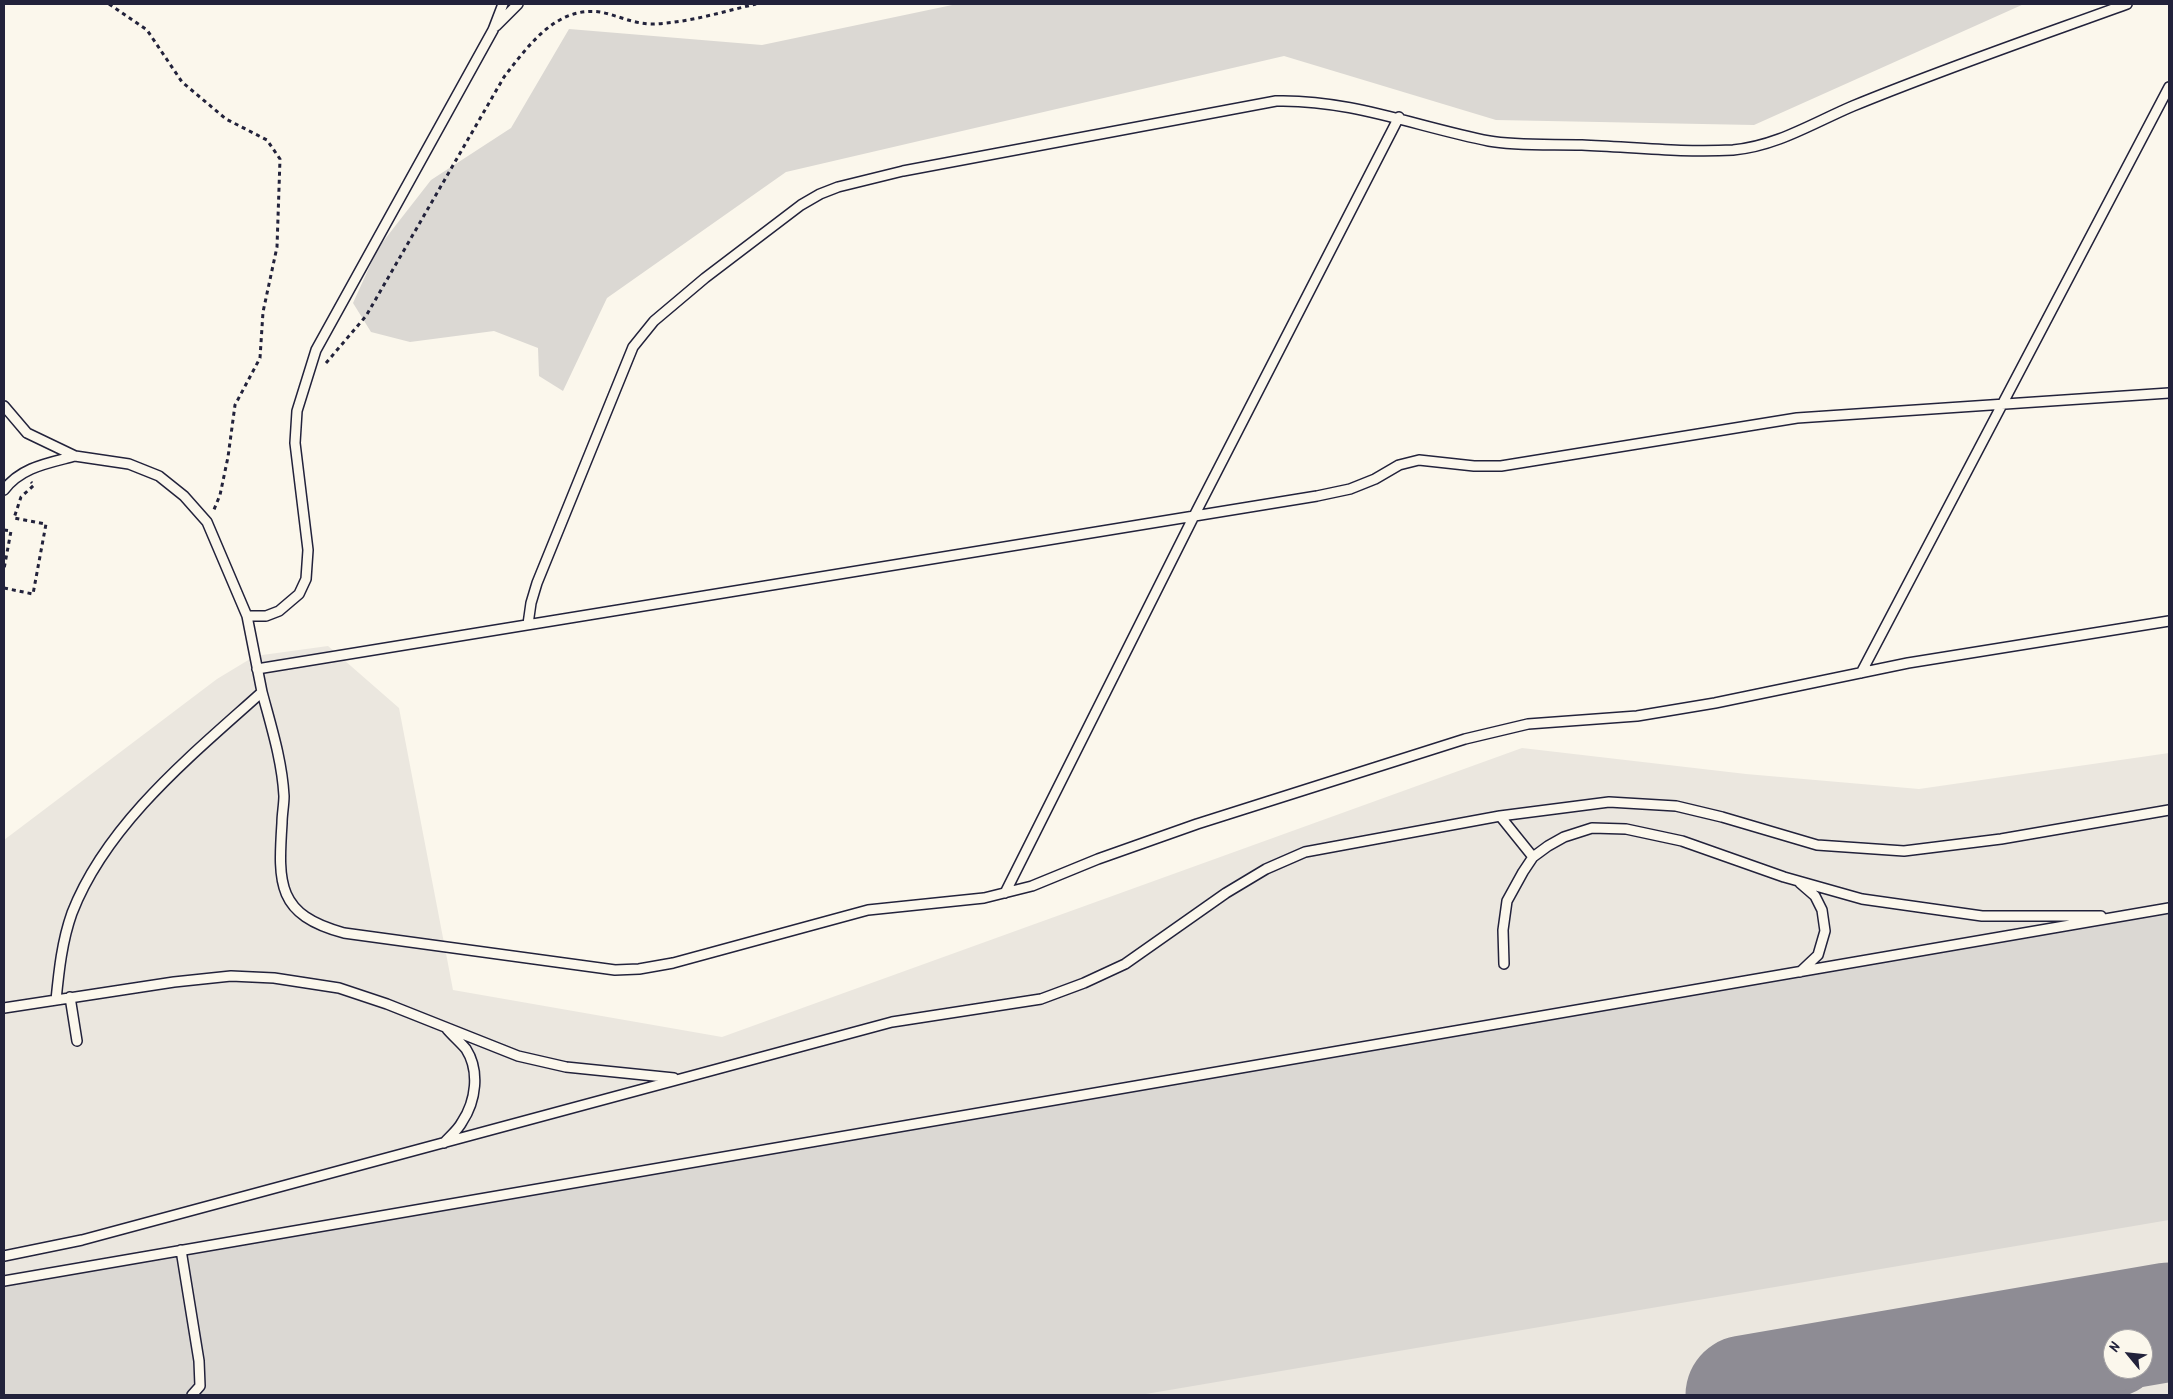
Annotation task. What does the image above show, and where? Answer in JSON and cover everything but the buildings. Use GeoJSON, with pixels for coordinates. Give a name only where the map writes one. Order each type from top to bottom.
{"type":"FeatureCollection","features":[{"type":"Feature","properties":{"kind":"lane"},"geometry":{"type":"LineString","coordinates":[[247,616],[266,616],[279,611],[299,594],[306,579],[308,550],[295,443],[297,412],[316,350],[493,30],[503,4]]}},
{"type":"Feature","properties":{"kind":"lane"},"geometry":{"type":"LineString","coordinates":[[493,30],[518,4]]}},
{"type":"Feature","properties":{"kind":"lane"},"geometry":{"type":"LineString","coordinates":[[528,624],[531,603],[537,584],[633,347],[654,321],[705,278],[801,205],[820,194],[862,180],[1264,102],[1310,102],[1399,118],[1437,130],[1492,142],[1708,150],[1760,146],[1861,103],[2127,4]]}},
{"type":"Feature","properties":{"kind":"lane"},"geometry":{"type":"LineString","coordinates":[[1861,673],[2169,86]]}},
{"type":"Feature","properties":{"kind":"lane"},"geometry":{"type":"LineString","coordinates":[[1005,893],[1194,516],[1399,118]]}},
{"type":"Feature","properties":{"kind":"lane"},"geometry":{"type":"LineString","coordinates":[[258,669],[1350,489],[1375,478],[1398,464],[1419,460],[1474,466],[1501,466],[1797,418],[2169,393]]}},
{"type":"Feature","properties":{"kind":"lane"},"geometry":{"type":"LineString","coordinates":[[4,406],[28,433],[75,456],[129,464],[159,476],[184,496],[207,522],[247,616],[262,692],[281,764],[284,798],[280,861],[284,891],[300,912],[311,921],[344,933],[616,970],[639,969],[673,963],[868,910],[984,898],[1032,886],[1098,859],[1197,824],[1465,739],[1528,724],[1636,716],[1908,663],[2169,620]]}},
{"type":"Feature","properties":{"kind":"lane"},"geometry":{"type":"LineString","coordinates":[[4,490],[9,483],[25,470],[75,456]]}},
{"type":"Feature","properties":{"kind":"lane"},"geometry":{"type":"LineString","coordinates":[[56,1000],[60,963],[72,913],[84,888],[106,852],[153,791],[262,692]]}},
{"type":"Feature","properties":{"kind":"lane"},"geometry":{"type":"LineString","coordinates":[[4,1256],[82,1240],[892,1022],[1041,999],[1084,983],[1125,964],[1226,893],[1266,869],[1306,852],[1500,816],[1609,802],[1676,806],[1722,817],[1817,845],[1904,851],[2001,840],[2169,810]]}},
{"type":"Feature","properties":{"kind":"lane"},"geometry":{"type":"LineString","coordinates":[[1500,816],[1533,857]]}},
{"type":"Feature","properties":{"kind":"lane"},"geometry":{"type":"LineString","coordinates":[[1504,964],[1503,930],[1507,900],[1533,857],[1564,837],[1592,828],[1626,829],[1682,841],[1797,881],[1862,898],[1982,916],[2126,916]]}},
{"type":"Feature","properties":{"kind":"lane"},"geometry":{"type":"LineString","coordinates":[[1797,881],[1815,896],[1822,910],[1825,931],[1818,955],[1799,972]]}},
{"type":"Feature","properties":{"kind":"lane"},"geometry":{"type":"LineString","coordinates":[[4,1280],[2169,908]]}},
{"type":"Feature","properties":{"kind":"lane"},"geometry":{"type":"LineString","coordinates":[[4,1008],[174,982],[231,976],[274,978],[339,988],[444,1026],[518,1056],[566,1067],[681,1079]]}},
{"type":"Feature","properties":{"kind":"lane"},"geometry":{"type":"LineString","coordinates":[[70,997],[77,1041]]}},
{"type":"Feature","properties":{"kind":"lane"},"geometry":{"type":"LineString","coordinates":[[444,1026],[466,1049],[474,1066],[475,1084],[469,1107],[462,1123],[444,1143]]}},
{"type":"Feature","properties":{"kind":"lane"},"geometry":{"type":"LineString","coordinates":[[181,1250],[199,1361],[200,1386],[192,1395]]}},
{"type":"Feature","properties":{"kind":"path"},"geometry":{"type":"LineString","coordinates":[[109,4],[147,30],[182,82],[226,119],[267,140],[280,159],[277,247],[263,312],[260,358],[235,405],[220,494],[216,508],[207,522]]}},
{"type":"Feature","properties":{"kind":"path"},"geometry":{"type":"LineString","coordinates":[[325,364],[366,316],[504,77],[527,48],[550,25],[578,12],[600,12],[632,22],[650,24],[685,21],[756,4]]}},
{"type":"Feature","properties":{"kind":"path"},"geometry":{"type":"LineString","coordinates":[[4,588],[33,594],[46,524],[14,518]]}},
{"type":"Feature","properties":{"kind":"path"},"geometry":{"type":"LineString","coordinates":[[4,530],[11,531],[4,569]]}},
{"type":"Feature","properties":{"kind":"shaded area"},"geometry":{"type":"Polygon","coordinates":[[[957,4],[2024,4],[1754,125],[1496,120],[1284,56],[786,172],[607,298],[563,391],[539,376],[538,348],[494,331],[410,342],[371,332],[353,303],[378,248],[431,180],[511,128],[569,29],[762,45],[957,4]]]}},
{"type":"Feature","properties":{"kind":"shaded area"},"geometry":{"type":"Polygon","coordinates":[[[328,646],[399,708],[453,990],[722,1037],[1522,748],[1746,774],[1919,789],[2169,753],[2169,1395],[4,1395],[4,840],[217,679],[255,656],[328,646]]]}},
{"type":"Feature","properties":{"kind":"shaded area"},"geometry":{"type":"Polygon","coordinates":[[[2169,908],[2169,1220],[1140,1395],[4,1395],[4,1281],[2169,908]]]}},
{"type":"Feature","properties":{"kind":"taxiway"},"geometry":{"type":"LineString","coordinates":[[2153,1357],[2169,1350]]}},
{"type":"Feature","properties":{"kind":"taxiway"},"geometry":{"type":"LineString","coordinates":[[2070,1395],[2105,1379]]}},
{"type":"Feature","properties":{"kind":"runway"},"geometry":{"type":"LineString","coordinates":[[1745,1395],[2169,1322]]}}]}
